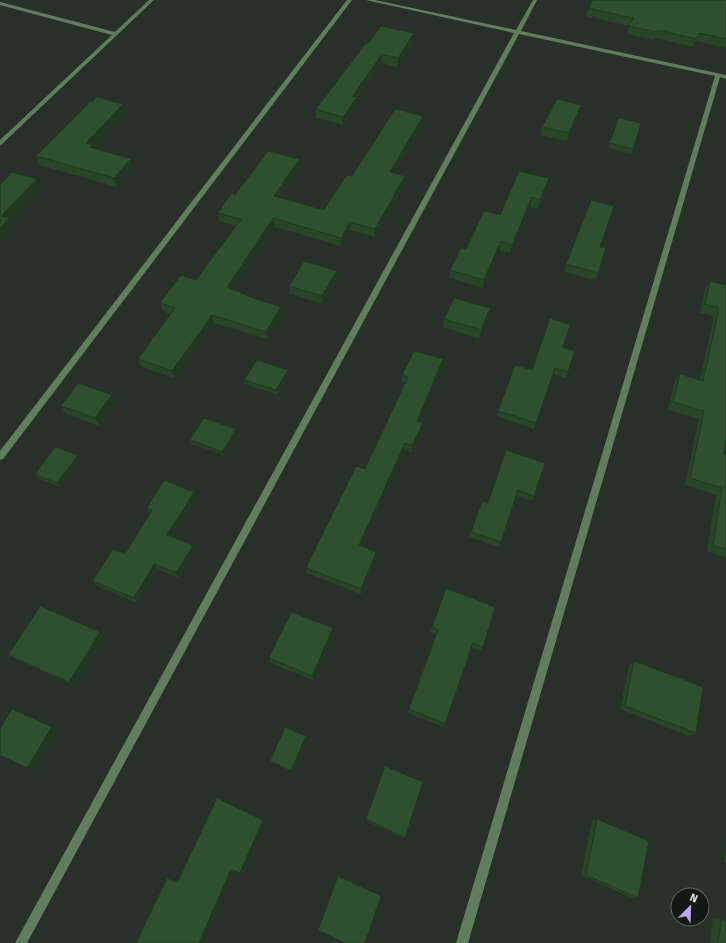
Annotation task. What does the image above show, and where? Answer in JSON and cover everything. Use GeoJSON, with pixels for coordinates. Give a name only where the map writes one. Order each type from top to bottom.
{"type":"FeatureCollection","features":[{"type":"Feature","properties":{"kind":"street"},"geometry":{"type":"LineString","coordinates":[[0,143],[152,0]]}},
{"type":"Feature","properties":{"kind":"street"},"geometry":{"type":"LineString","coordinates":[[0,457],[350,0]]}},
{"type":"Feature","properties":{"kind":"street"},"geometry":{"type":"LineString","coordinates":[[368,0],[722,76],[462,943]]}},
{"type":"Feature","properties":{"kind":"street"},"geometry":{"type":"LineString","coordinates":[[21,943],[516,32],[535,0]]}},
{"type":"Feature","properties":{"kind":"street"},"geometry":{"type":"LineString","coordinates":[[0,3],[116,34]]}},
{"type":"Feature","properties":{"kind":"building"},"geometry":{"type":"Polygon","coordinates":[[[593,0],[726,0],[726,39],[699,33],[696,39],[657,30],[657,32],[629,26],[633,18],[588,8],[593,0]]]}},
{"type":"Feature","properties":{"kind":"building"},"geometry":{"type":"Polygon","coordinates":[[[381,26],[414,33],[398,58],[382,54],[353,96],[357,97],[343,117],[316,109],[366,43],[368,44],[381,26]]]}},
{"type":"Feature","properties":{"kind":"building"},"geometry":{"type":"Polygon","coordinates":[[[97,97],[123,104],[86,143],[93,145],[90,147],[131,159],[114,178],[36,156],[90,102],[97,97]]]}},
{"type":"Feature","properties":{"kind":"building"},"geometry":{"type":"Polygon","coordinates":[[[557,99],[581,105],[569,133],[542,127],[557,99]]]}},
{"type":"Feature","properties":{"kind":"building"},"geometry":{"type":"Polygon","coordinates":[[[395,109],[423,116],[390,172],[405,176],[375,229],[350,222],[341,238],[273,218],[227,287],[281,307],[266,332],[212,315],[172,371],[138,359],[175,308],[160,303],[181,275],[196,280],[241,219],[218,213],[231,194],[235,195],[268,151],[299,159],[274,196],[324,210],[346,175],[352,176],[395,109]]]}},
{"type":"Feature","properties":{"kind":"building"},"geometry":{"type":"Polygon","coordinates":[[[619,118],[641,123],[633,149],[609,143],[619,118]]]}},
{"type":"Feature","properties":{"kind":"building"},"geometry":{"type":"Polygon","coordinates":[[[519,171],[549,178],[540,200],[532,197],[512,245],[501,241],[484,280],[450,270],[461,248],[466,249],[484,211],[500,215],[519,171]]]}},
{"type":"Feature","properties":{"kind":"building"},"geometry":{"type":"Polygon","coordinates":[[[12,172],[37,179],[1,216],[9,218],[0,229],[0,185],[12,172]]]}},
{"type":"Feature","properties":{"kind":"building"},"geometry":{"type":"Polygon","coordinates":[[[591,200],[614,206],[600,247],[606,248],[598,273],[566,264],[591,200]]]}},
{"type":"Feature","properties":{"kind":"building"},"geometry":{"type":"Polygon","coordinates":[[[304,261],[337,271],[322,296],[289,286],[304,261]]]}},
{"type":"Feature","properties":{"kind":"building"},"geometry":{"type":"Polygon","coordinates":[[[710,281],[726,285],[726,441],[724,454],[726,455],[726,550],[713,545],[722,488],[690,478],[704,411],[673,402],[680,374],[703,381],[719,308],[705,304],[710,281]]]}},
{"type":"Feature","properties":{"kind":"building"},"geometry":{"type":"Polygon","coordinates":[[[454,298],[490,308],[481,330],[444,319],[454,298]]]}},
{"type":"Feature","properties":{"kind":"building"},"geometry":{"type":"Polygon","coordinates":[[[550,318],[570,325],[563,347],[575,351],[568,372],[555,368],[536,423],[498,411],[515,365],[532,370],[550,318]]]}},
{"type":"Feature","properties":{"kind":"building"},"geometry":{"type":"Polygon","coordinates":[[[414,351],[443,359],[417,421],[423,423],[412,446],[405,443],[359,545],[376,552],[361,589],[306,568],[356,466],[365,469],[408,377],[402,375],[414,351]]]}},
{"type":"Feature","properties":{"kind":"building"},"geometry":{"type":"Polygon","coordinates":[[[257,360],[288,370],[276,390],[244,380],[257,360]]]}},
{"type":"Feature","properties":{"kind":"building"},"geometry":{"type":"Polygon","coordinates":[[[78,383],[112,395],[95,418],[61,406],[78,383]]]}},
{"type":"Feature","properties":{"kind":"building"},"geometry":{"type":"Polygon","coordinates":[[[204,418],[236,429],[222,452],[190,440],[204,418]]]}},
{"type":"Feature","properties":{"kind":"building"},"geometry":{"type":"Polygon","coordinates":[[[55,447],[78,455],[57,483],[35,474],[55,447]]]}},
{"type":"Feature","properties":{"kind":"building"},"geometry":{"type":"Polygon","coordinates":[[[506,450],[545,463],[534,496],[518,490],[501,542],[471,532],[482,501],[488,503],[506,450]]]}},
{"type":"Feature","properties":{"kind":"building"},"geometry":{"type":"Polygon","coordinates":[[[164,480],[194,492],[167,535],[193,545],[176,573],[154,564],[134,598],[92,581],[113,549],[125,554],[152,510],[147,508],[164,480]]]}},
{"type":"Feature","properties":{"kind":"building"},"geometry":{"type":"Polygon","coordinates":[[[446,588],[495,607],[483,647],[473,643],[445,724],[409,709],[438,630],[432,627],[446,588]]]}},
{"type":"Feature","properties":{"kind":"building"},"geometry":{"type":"Polygon","coordinates":[[[40,606],[100,632],[69,682],[8,655],[40,606]]]}},
{"type":"Feature","properties":{"kind":"building"},"geometry":{"type":"Polygon","coordinates":[[[291,612],[333,628],[312,676],[269,658],[291,612]]]}},
{"type":"Feature","properties":{"kind":"building"},"geometry":{"type":"Polygon","coordinates":[[[634,661],[703,687],[696,733],[625,706],[634,661]]]}},
{"type":"Feature","properties":{"kind":"building"},"geometry":{"type":"Polygon","coordinates":[[[12,709],[52,727],[27,768],[0,755],[0,729],[12,709]]]}},
{"type":"Feature","properties":{"kind":"building"},"geometry":{"type":"Polygon","coordinates":[[[285,727],[306,736],[291,771],[270,761],[285,727]]]}},
{"type":"Feature","properties":{"kind":"building"},"geometry":{"type":"Polygon","coordinates":[[[385,766],[423,782],[405,838],[366,819],[385,766]]]}},
{"type":"Feature","properties":{"kind":"building"},"geometry":{"type":"Polygon","coordinates":[[[217,798],[263,820],[240,873],[231,869],[199,943],[136,943],[167,878],[177,883],[217,798]]]}},
{"type":"Feature","properties":{"kind":"building"},"geometry":{"type":"Polygon","coordinates":[[[597,819],[649,841],[638,898],[586,875],[597,819]]]}},
{"type":"Feature","properties":{"kind":"building"},"geometry":{"type":"Polygon","coordinates":[[[338,876],[381,896],[365,943],[345,943],[318,930],[338,876]]]}},
{"type":"Feature","properties":{"kind":"building"},"geometry":{"type":"Polygon","coordinates":[[[722,919],[726,921],[726,943],[718,943],[722,919]]]}}]}
